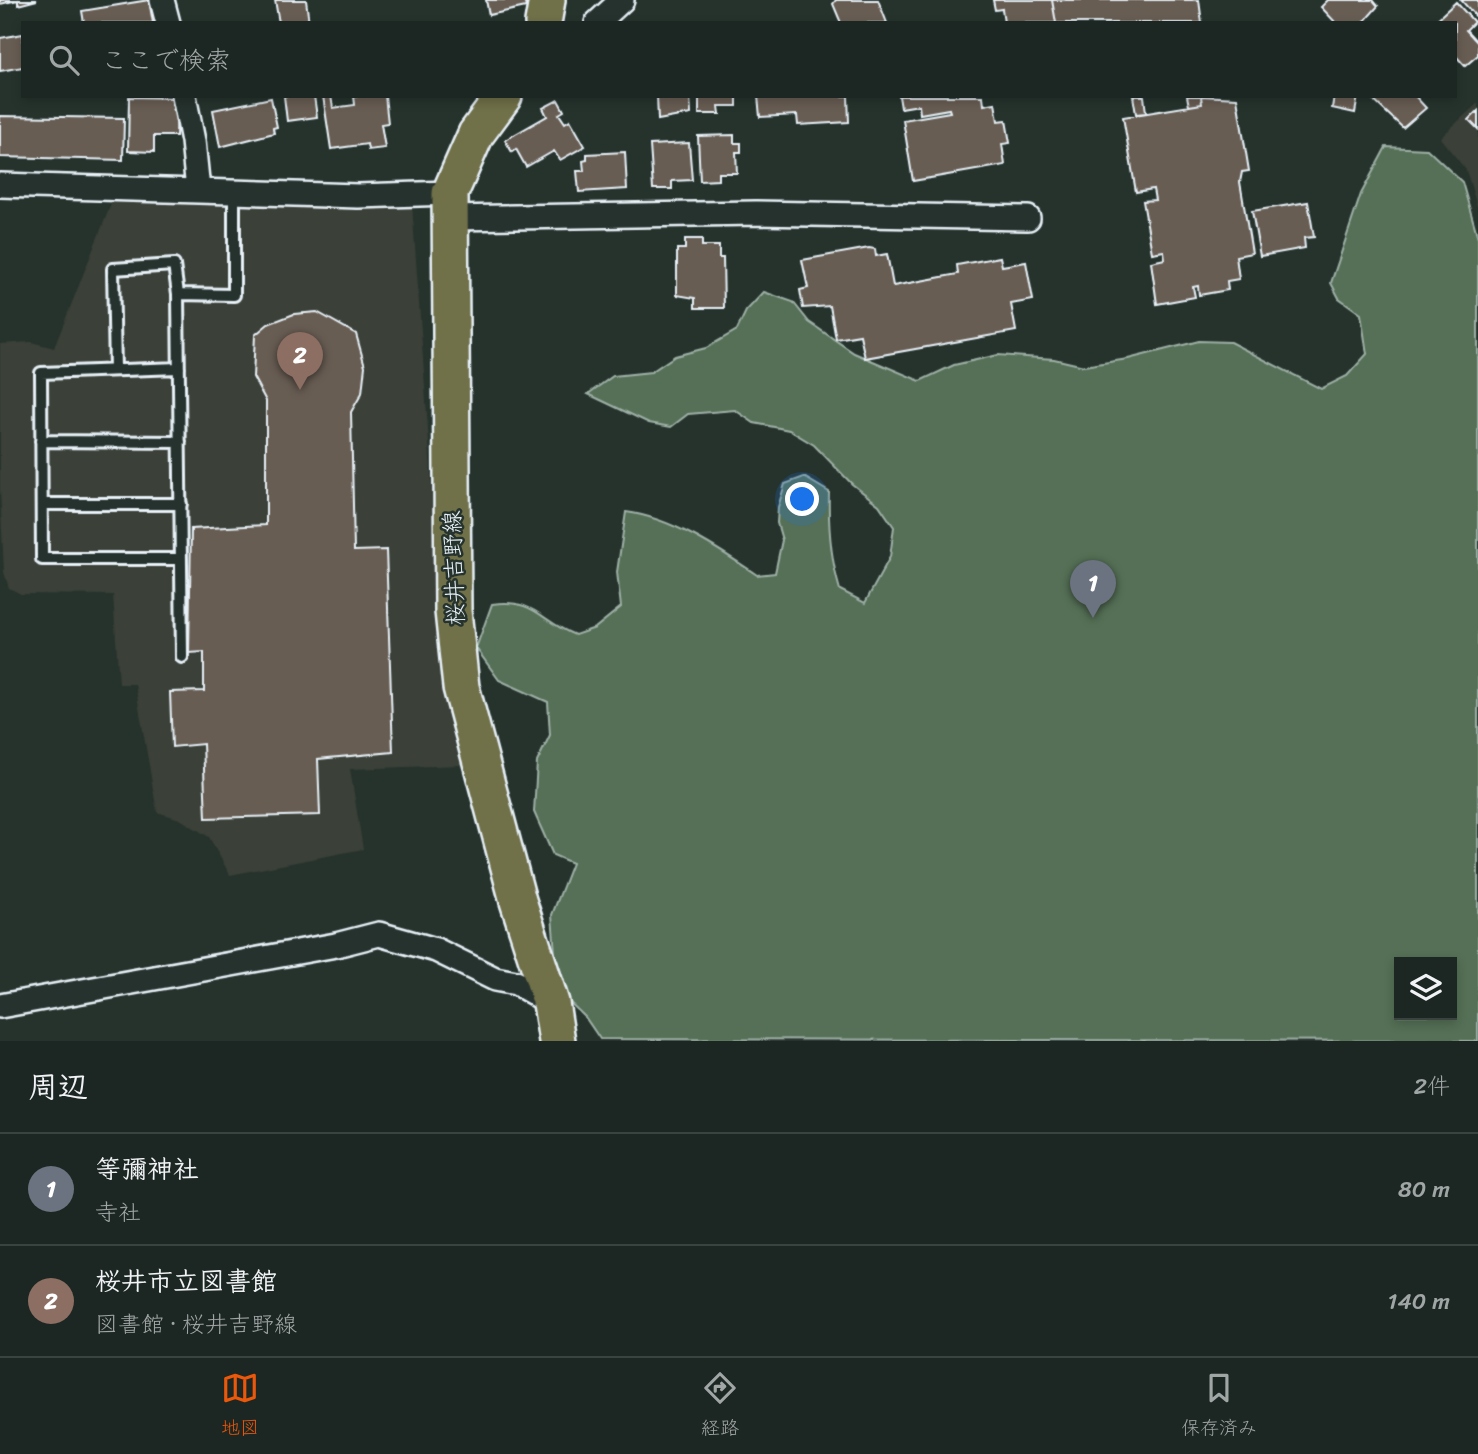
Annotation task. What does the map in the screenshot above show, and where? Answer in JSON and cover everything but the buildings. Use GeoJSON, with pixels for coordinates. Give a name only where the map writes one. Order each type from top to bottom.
{"type":"FeatureCollection","features":[{"type":"Feature","properties":{"kind":"main road"},"geometry":{"type":"LineString","coordinates":[[543,21],[547,0]]}},
{"type":"Feature","properties":{"kind":"main road","name":"桜井吉野線"},"geometry":{"type":"LineString","coordinates":[[503,98],[476,134],[450,206],[453,611],[461,687],[518,901],[551,1003],[557,1041]]}},
{"type":"Feature","properties":{"kind":"street"},"geometry":{"type":"LineString","coordinates":[[162,0],[167,21]]}},
{"type":"Feature","properties":{"kind":"street"},"geometry":{"type":"LineString","coordinates":[[599,21],[622,0]]}},
{"type":"Feature","properties":{"kind":"street"},"geometry":{"type":"LineString","coordinates":[[184,98],[193,141],[198,190]]}},
{"type":"Feature","properties":{"kind":"street"},"geometry":{"type":"LineString","coordinates":[[0,185],[358,196],[450,206],[1028,218]]}},
{"type":"Feature","properties":{"kind":"street"},"geometry":{"type":"LineString","coordinates":[[0,1006],[336,945],[379,934],[436,950],[495,979],[516,983],[551,1003]]}},
{"type":"Feature","properties":{"kind":"lane"},"geometry":{"type":"LineString","coordinates":[[178,294],[234,295],[234,192]]}},
{"type":"Feature","properties":{"kind":"lane"},"geometry":{"type":"LineString","coordinates":[[115,370],[113,269],[174,265],[178,294],[182,657]]}},
{"type":"Feature","properties":{"kind":"lane"},"geometry":{"type":"LineString","coordinates":[[179,368],[41,373],[41,441],[43,559],[181,559]]}},
{"type":"Feature","properties":{"kind":"lane"},"geometry":{"type":"LineString","coordinates":[[41,441],[180,442]]}},
{"type":"Feature","properties":{"kind":"lane"},"geometry":{"type":"LineString","coordinates":[[42,504],[181,504]]}},
{"type":"Feature","properties":{"kind":"shaded area"},"geometry":{"type":"Polygon","coordinates":[[[1478,103],[1478,209],[1466,170],[1440,138],[1478,103]]]}},
{"type":"Feature","properties":{"kind":"shaded area"},"geometry":{"type":"Polygon","coordinates":[[[113,199],[412,204],[445,668],[462,765],[350,769],[363,849],[230,875],[209,837],[180,819],[157,812],[135,684],[119,684],[113,595],[21,594],[9,588],[4,572],[0,490],[0,344],[31,342],[54,348],[113,199]]]}},
{"type":"Feature","properties":{"kind":"green space"},"geometry":{"type":"Polygon","coordinates":[[[1386,147],[1427,149],[1462,182],[1478,238],[1478,1041],[600,1039],[585,1017],[563,996],[557,978],[552,915],[572,863],[553,855],[534,812],[537,762],[550,735],[548,702],[499,680],[476,648],[492,604],[518,604],[528,607],[575,635],[595,628],[621,607],[617,572],[626,512],[643,515],[678,528],[711,545],[757,575],[775,573],[782,540],[777,523],[778,507],[785,484],[804,477],[829,492],[830,541],[840,590],[865,603],[890,557],[894,527],[879,505],[852,484],[814,445],[789,430],[754,423],[735,410],[688,414],[671,427],[649,423],[588,394],[613,376],[651,372],[675,356],[706,348],[737,330],[746,311],[764,292],[793,302],[809,322],[854,353],[920,381],[954,365],[998,355],[1054,359],[1084,366],[1128,359],[1199,341],[1230,342],[1321,389],[1347,376],[1367,354],[1361,314],[1339,298],[1331,283],[1361,194],[1386,147]]]}},
{"type":"Feature","properties":{"kind":"place","name":"桜井市立図書館"},"geometry":{"type":"Point","coordinates":[300,390]}},
{"type":"Feature","properties":{"kind":"place","name":"等彌神社"},"geometry":{"type":"Point","coordinates":[1093,618]}}]}
